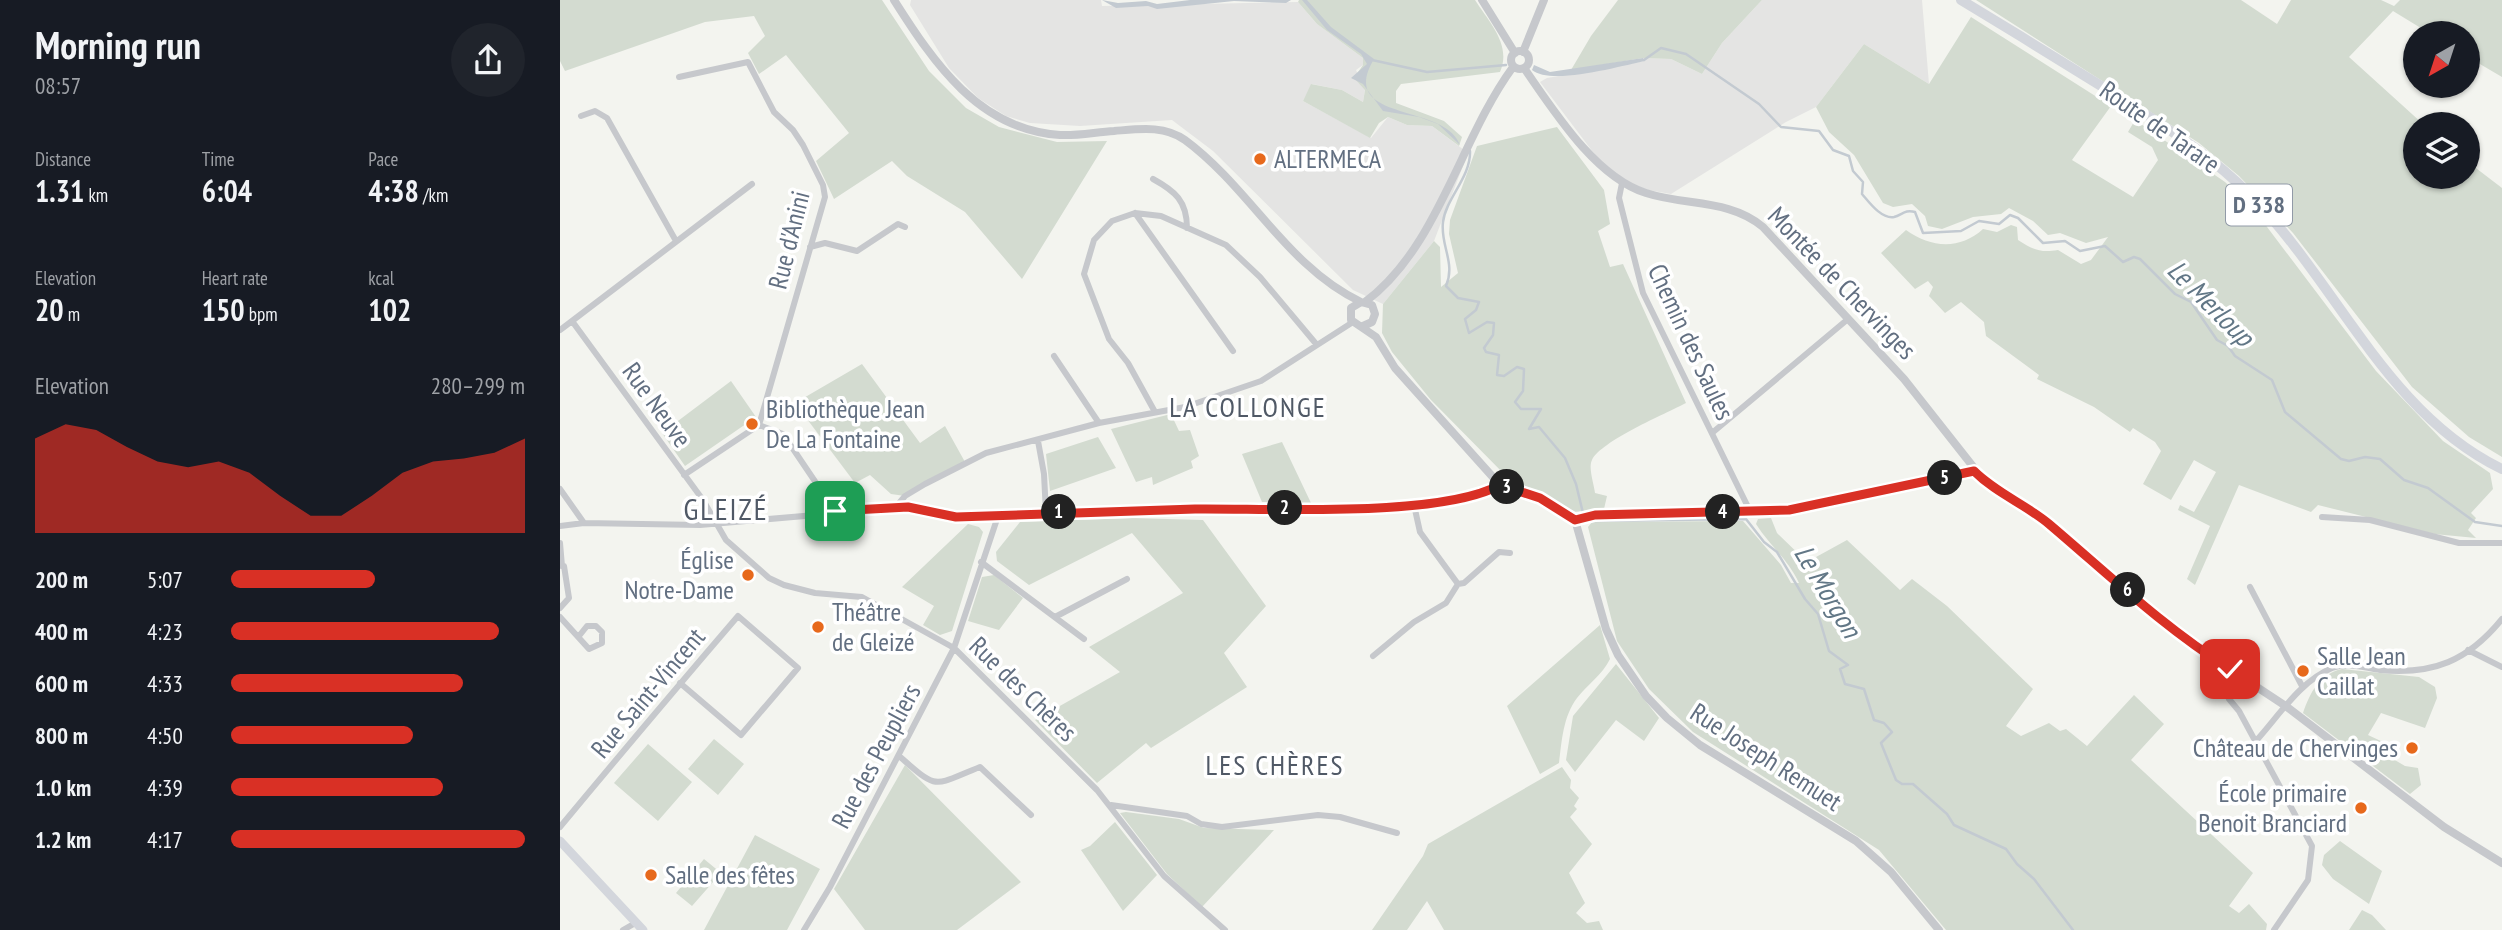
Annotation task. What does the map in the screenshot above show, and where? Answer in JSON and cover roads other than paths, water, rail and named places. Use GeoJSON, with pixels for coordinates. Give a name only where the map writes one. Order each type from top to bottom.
{"type":"FeatureCollection","features":[{"type":"Feature","properties":{"kind":"main road","name":"Route de Tarare"},"geometry":{"type":"LineString","coordinates":[[1961,0],[2046,51],[2212,159],[2253,197],[2403,390],[2455,440],[2502,469]]}},
{"type":"Feature","properties":{"kind":"main road"},"geometry":{"type":"LineString","coordinates":[[560,841],[640,926]]}},
{"type":"Feature","properties":{"kind":"street"},"geometry":{"type":"LineString","coordinates":[[894,0],[920,41],[952,82],[980,107],[1016,125],[1060,135],[1159,128],[1184,139],[1228,178],[1312,272],[1372,306],[1376,337]]}},
{"type":"Feature","properties":{"kind":"street"},"geometry":{"type":"LineString","coordinates":[[1482,0],[1519,52],[1528,59],[1524,68],[1513,66]]}},
{"type":"Feature","properties":{"kind":"street"},"geometry":{"type":"LineString","coordinates":[[1350,312],[1354,305],[1363,302],[1381,287],[1423,237],[1471,136],[1513,66],[1511,60],[1519,52],[1544,0]]}},
{"type":"Feature","properties":{"kind":"street","name":"Rue d'Anini"},"geometry":{"type":"LineString","coordinates":[[679,77],[748,62],[774,112],[793,130],[823,185],[825,197],[760,425]]}},
{"type":"Feature","properties":{"kind":"street","name":"Montée de Chervinges"},"geometry":{"type":"LineString","coordinates":[[1524,68],[1593,156],[1622,183],[1648,194],[1744,213],[1763,227],[1904,379],[1986,483],[2049,524],[2178,635],[2287,707],[2444,827],[2502,863]]}},
{"type":"Feature","properties":{"kind":"street"},"geometry":{"type":"LineString","coordinates":[[581,117],[594,111],[607,118],[676,241]]}},
{"type":"Feature","properties":{"kind":"street"},"geometry":{"type":"LineString","coordinates":[[1153,179],[1173,190],[1182,200],[1187,215],[1187,228]]}},
{"type":"Feature","properties":{"kind":"street","name":"Chemin des Saules"},"geometry":{"type":"LineString","coordinates":[[1622,183],[1619,198],[1643,293],[1751,511]]}},
{"type":"Feature","properties":{"kind":"street"},"geometry":{"type":"LineString","coordinates":[[560,330],[752,184]]}},
{"type":"Feature","properties":{"kind":"street"},"geometry":{"type":"LineString","coordinates":[[1135,213],[1233,351]]}},
{"type":"Feature","properties":{"kind":"street"},"geometry":{"type":"LineString","coordinates":[[1155,412],[1128,363],[1109,339],[1084,274],[1094,240],[1112,220],[1135,213],[1161,216],[1226,246],[1260,277],[1317,345]]}},
{"type":"Feature","properties":{"kind":"street"},"geometry":{"type":"LineString","coordinates":[[810,247],[825,243],[857,251],[898,224],[905,227]]}},
{"type":"Feature","properties":{"kind":"street"},"geometry":{"type":"LineString","coordinates":[[1335,287],[1353,322]]}},
{"type":"Feature","properties":{"kind":"street"},"geometry":{"type":"LineString","coordinates":[[1363,326],[1374,317],[1381,287]]}},
{"type":"Feature","properties":{"kind":"street"},"geometry":{"type":"LineString","coordinates":[[1712,433],[1848,319]]}},
{"type":"Feature","properties":{"kind":"street","name":"Rue Neuve"},"geometry":{"type":"LineString","coordinates":[[572,321],[717,524]]}},
{"type":"Feature","properties":{"kind":"street"},"geometry":{"type":"LineString","coordinates":[[894,508],[905,496],[969,460],[1099,423],[1185,407],[1261,381],[1353,322]]}},
{"type":"Feature","properties":{"kind":"street"},"geometry":{"type":"LineString","coordinates":[[1353,322],[1363,326],[1376,337],[1395,368],[1500,485],[1540,498],[1575,520],[1595,515],[1812,507],[1974,471]]}},
{"type":"Feature","properties":{"kind":"street"},"geometry":{"type":"LineString","coordinates":[[1054,356],[1099,423]]}},
{"type":"Feature","properties":{"kind":"street"},"geometry":{"type":"LineString","coordinates":[[684,475],[760,425],[783,434],[835,511]]}},
{"type":"Feature","properties":{"kind":"street"},"geometry":{"type":"LineString","coordinates":[[1038,441],[1044,474],[1046,513]]}},
{"type":"Feature","properties":{"kind":"street"},"geometry":{"type":"LineString","coordinates":[[560,526],[584,523],[717,524],[835,511],[908,507],[956,517],[1414,505],[1484,494],[1500,485]]}},
{"type":"Feature","properties":{"kind":"street"},"geometry":{"type":"LineString","coordinates":[[560,489],[584,523]]}},
{"type":"Feature","properties":{"kind":"street"},"geometry":{"type":"LineString","coordinates":[[1414,505],[1420,532],[1458,584]]}},
{"type":"Feature","properties":{"kind":"street","name":"Rue des Peupliers"},"geometry":{"type":"LineString","coordinates":[[804,930],[954,648],[998,516]]}},
{"type":"Feature","properties":{"kind":"street"},"geometry":{"type":"LineString","coordinates":[[2322,517],[2370,520],[2459,544],[2502,544]]}},
{"type":"Feature","properties":{"kind":"street","name":"Rue Joseph Remuet"},"geometry":{"type":"LineString","coordinates":[[1575,520],[1606,629],[1618,655],[1646,696],[1667,718],[1700,745],[1856,841],[1891,872],[1939,930]]}},
{"type":"Feature","properties":{"kind":"street","name":"Rue des Chères"},"geometry":{"type":"LineString","coordinates":[[717,524],[726,540],[769,578],[815,593],[862,597],[954,648],[1111,805],[1164,876],[1225,930]]}},
{"type":"Feature","properties":{"kind":"street"},"geometry":{"type":"LineString","coordinates":[[560,543],[569,598],[560,608]]}},
{"type":"Feature","properties":{"kind":"street"},"geometry":{"type":"LineString","coordinates":[[1373,656],[1394,636],[1446,603],[1458,584],[1464,583],[1499,552],[1510,553]]}},
{"type":"Feature","properties":{"kind":"street"},"geometry":{"type":"LineString","coordinates":[[981,562],[1084,639]]}},
{"type":"Feature","properties":{"kind":"street"},"geometry":{"type":"LineString","coordinates":[[1055,617],[1127,579]]}},
{"type":"Feature","properties":{"kind":"street"},"geometry":{"type":"LineString","coordinates":[[2250,587],[2302,686]]}},
{"type":"Feature","properties":{"kind":"street"},"geometry":{"type":"LineString","coordinates":[[560,617],[579,636]]}},
{"type":"Feature","properties":{"kind":"street","name":"Rue Saint-Vincent"},"geometry":{"type":"LineString","coordinates":[[560,827],[680,683],[738,617],[798,668],[741,735],[680,683]]}},
{"type":"Feature","properties":{"kind":"street"},"geometry":{"type":"LineString","coordinates":[[2255,742],[2302,686],[2340,666],[2423,671],[2448,664],[2488,636],[2502,619]]}},
{"type":"Feature","properties":{"kind":"street"},"geometry":{"type":"LineString","coordinates":[[2468,650],[2502,667]]}},
{"type":"Feature","properties":{"kind":"street"},"geometry":{"type":"LineString","coordinates":[[2229,699],[2239,710],[2312,846],[2308,880],[2274,930]]}},
{"type":"Feature","properties":{"kind":"street"},"geometry":{"type":"LineString","coordinates":[[898,756],[928,781],[937,784],[980,767],[1031,815]]}},
{"type":"Feature","properties":{"kind":"street"},"geometry":{"type":"LineString","coordinates":[[1111,805],[1187,816],[1201,824],[1222,827],[1318,815],[1340,817],[1397,833]]}},
{"type":"Feature","properties":{"kind":"street"},"geometry":{"type":"LineString","coordinates":[[623,930],[640,926]]}},
{"type":"Feature","properties":{"kind":"waterway","name":"Le Merloup"},"geometry":{"type":"LineString","coordinates":[[1644,60],[1661,48],[1686,54],[1759,104],[1781,127],[1819,131],[1833,150],[1849,156],[1853,171],[1863,182],[1862,194],[1876,209],[1889,217],[1909,211],[1915,212],[1923,233],[1961,231],[1979,221],[1999,224],[2010,215],[2018,218],[2043,243],[2065,241],[2080,251],[2105,246],[2123,262],[2134,257],[2140,259],[2175,294],[2191,302],[2217,340],[2228,346],[2235,356],[2272,380],[2285,412],[2341,459],[2380,459],[2404,480],[2428,488],[2475,522],[2502,526]]}},
{"type":"Feature","properties":{"kind":"waterway","name":"Le Merloup"},"geometry":{"type":"LineString","coordinates":[[1372,60],[1427,72],[1506,65]]}},
{"type":"Feature","properties":{"kind":"waterway","name":"Le Morgon"},"geometry":{"type":"LineString","coordinates":[[1470,151],[1467,170],[1443,222],[1449,262],[1446,286],[1458,298],[1479,302],[1476,310],[1465,319],[1469,333],[1487,322],[1494,323],[1493,335],[1484,348],[1486,352],[1499,355],[1497,375],[1504,376],[1517,367],[1524,369],[1523,391],[1515,402],[1521,409],[1541,409],[1529,429],[1539,427],[1565,458],[1576,484],[1583,513]]}},
{"type":"Feature","properties":{"kind":"waterway","name":"Le Morgon"},"geometry":{"type":"LineString","coordinates":[[1591,521],[1746,519],[1764,542],[1777,552],[1805,599],[1818,614],[1829,651],[1848,665],[1840,669],[1845,684],[1864,689],[1874,720],[1884,723],[1892,732],[1881,743],[1896,780],[1902,784],[1913,784],[1947,814],[1954,825],[2006,849],[2017,864],[2034,879],[2073,930]]}},
{"type":"Feature","properties":{"kind":"place","name":"ALTERMECA"},"geometry":{"type":"Point","coordinates":[1260,159]}},
{"type":"Feature","properties":{"kind":"place","name":"Bibliothèque Jean De La Fontaine"},"geometry":{"type":"Point","coordinates":[752,424]}},
{"type":"Feature","properties":{"kind":"place","name":"Église Notre-Dame"},"geometry":{"type":"Point","coordinates":[748,575]}},
{"type":"Feature","properties":{"kind":"place","name":"Théâtre de Gleizé"},"geometry":{"type":"Point","coordinates":[818,627]}},
{"type":"Feature","properties":{"kind":"place","name":"Salle Jean Caillat"},"geometry":{"type":"Point","coordinates":[2303,671]}},
{"type":"Feature","properties":{"kind":"place","name":"Château de Chervinges"},"geometry":{"type":"Point","coordinates":[2412,748]}},
{"type":"Feature","properties":{"kind":"place","name":"École primaire Benoit Branciard"},"geometry":{"type":"Point","coordinates":[2361,808]}},
{"type":"Feature","properties":{"kind":"place","name":"Salle des fêtes"},"geometry":{"type":"Point","coordinates":[651,875]}},
{"type":"Feature","properties":{"kind":"district","name":"LA COLLONGE"},"geometry":{"type":"Point","coordinates":[1248,407]}},
{"type":"Feature","properties":{"kind":"district","name":"GLEIZÉ"},"geometry":{"type":"Point","coordinates":[726,510]}},
{"type":"Feature","properties":{"kind":"district","name":"LES CHÈRES"},"geometry":{"type":"Point","coordinates":[1275,765]}}]}
